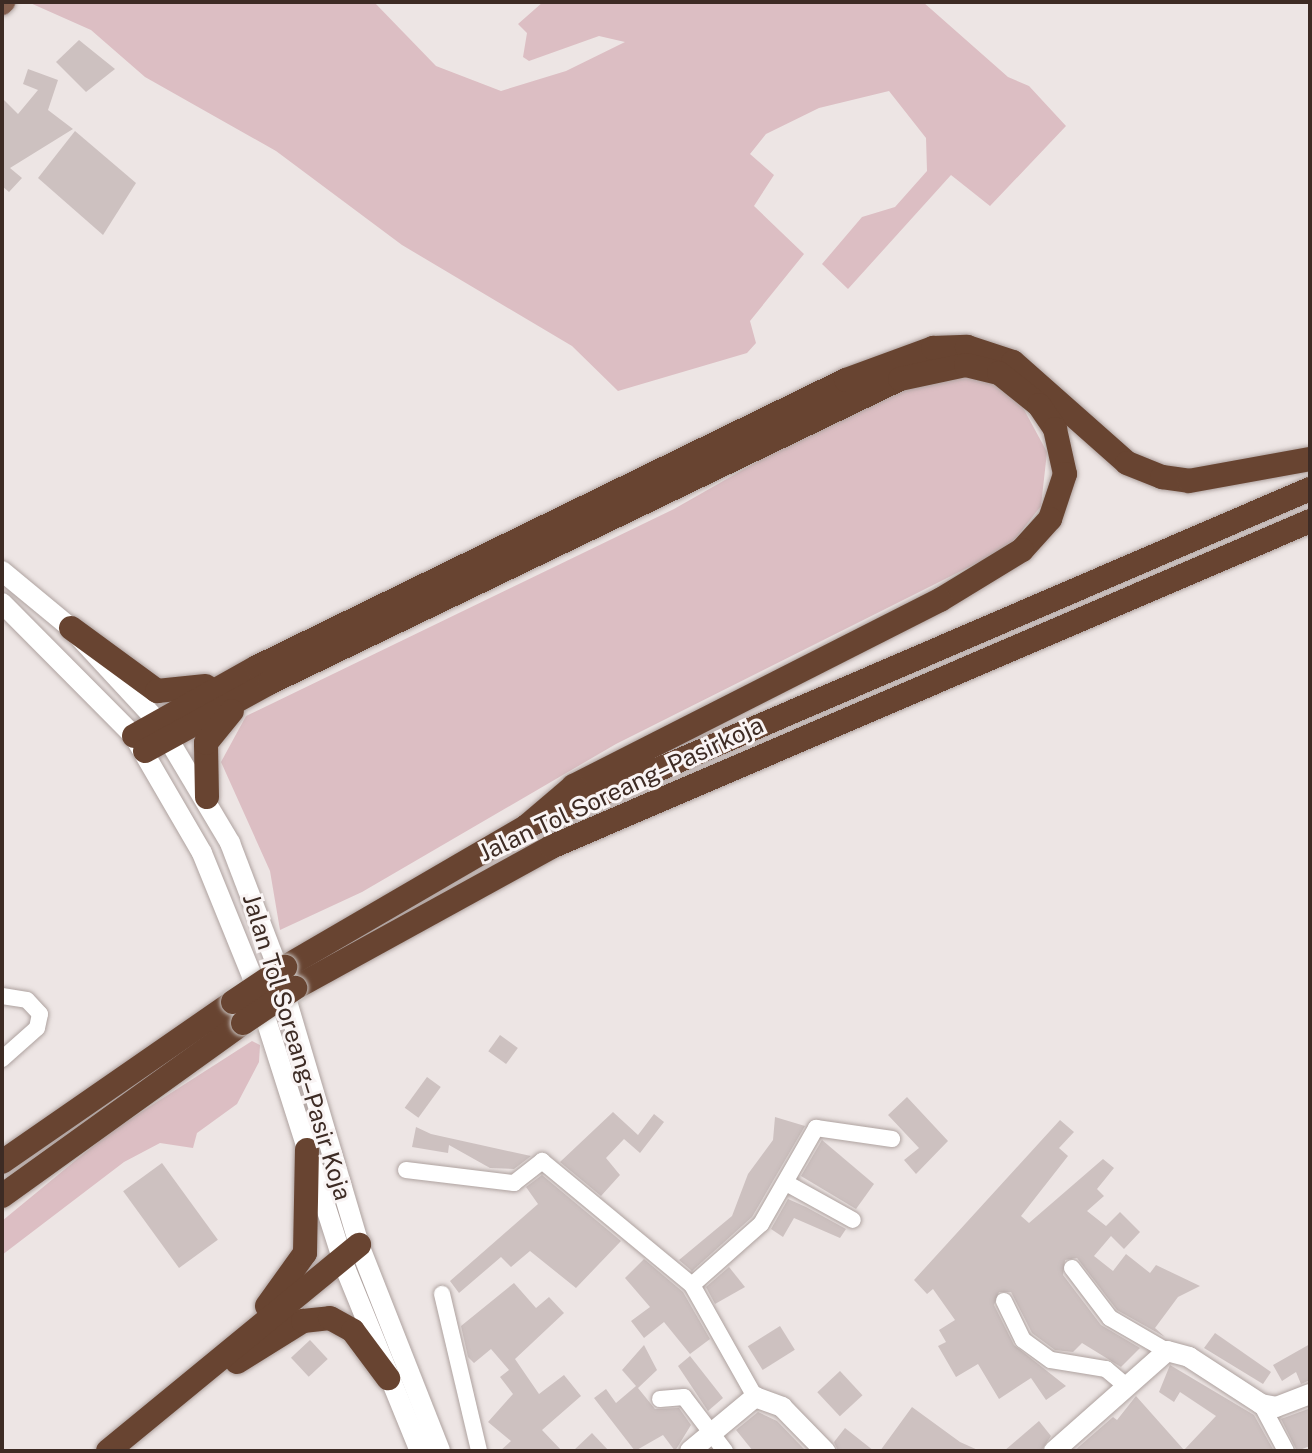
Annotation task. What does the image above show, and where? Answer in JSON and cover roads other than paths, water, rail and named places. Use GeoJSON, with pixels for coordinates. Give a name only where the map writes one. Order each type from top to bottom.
{"type":"FeatureCollection","features":[{"type":"Feature","properties":{"kind":"highway"},"geometry":{"type":"LineString","coordinates":[[140,744],[263,675],[846,380],[933,348],[967,347],[1013,362],[1127,463],[1162,477],[1200,480],[1310,459]]}},
{"type":"Feature","properties":{"kind":"highway"},"geometry":{"type":"LineString","coordinates":[[71,628],[157,691],[186,694],[263,675],[900,379],[966,365],[999,373],[1039,405],[1055,429],[1065,474],[1050,519],[1022,550],[940,600],[574,786],[527,826]]}},
{"type":"Feature","properties":{"kind":"highway","name":"Jalan Tol Soreang–Pasirkoja"},"geometry":{"type":"LineString","coordinates":[[2,1162],[527,826],[1310,489]]}},
{"type":"Feature","properties":{"kind":"highway","name":"Jalan Tol Soreang–Pasirkoja"},"geometry":{"type":"LineString","coordinates":[[290,978],[551,847],[1310,521]]}},
{"type":"Feature","properties":{"kind":"highway"},"geometry":{"type":"LineString","coordinates":[[207,797],[209,733],[263,675]]}},
{"type":"Feature","properties":{"kind":"highway","name":"Jalan Tol Soreang–Pasirkoja"},"geometry":{"type":"LineString","coordinates":[[2,1196],[238,1012]]}},
{"type":"Feature","properties":{"kind":"highway"},"geometry":{"type":"LineString","coordinates":[[189,1384],[277,1295],[305,1253],[307,1150]]}},
{"type":"Feature","properties":{"kind":"highway"},"geometry":{"type":"LineString","coordinates":[[133,1451],[353,1258]]}},
{"type":"Feature","properties":{"kind":"highway"},"geometry":{"type":"LineString","coordinates":[[108,1451],[189,1384],[353,1258]]}},
{"type":"Feature","properties":{"kind":"highway"},"geometry":{"type":"LineString","coordinates":[[237,1362],[303,1321],[330,1318],[353,1331],[388,1378]]}},
{"type":"Feature","properties":{"kind":"street","name":"Jalan Tol Soreang–Pasir Koja"},"geometry":{"type":"LineString","coordinates":[[2,571],[71,628],[163,730],[207,797],[275,961],[388,1378],[420,1451]]}},
{"type":"Feature","properties":{"kind":"street","name":"Jalan Tol Soreang–Pasir Koja"},"geometry":{"type":"LineString","coordinates":[[2,603],[140,744],[235,929],[307,1150],[440,1451]]}},
{"type":"Feature","properties":{"kind":"street"},"geometry":{"type":"LineString","coordinates":[[2,996],[27,1000],[40,1014],[37,1028],[2,1059]]}},
{"type":"Feature","properties":{"kind":"street"},"geometry":{"type":"LineString","coordinates":[[692,1285],[761,1224],[788,1184],[816,1128],[892,1139]]}},
{"type":"Feature","properties":{"kind":"street"},"geometry":{"type":"LineString","coordinates":[[406,1170],[514,1183],[542,1161],[692,1285],[755,1397],[782,1407],[825,1451]]}},
{"type":"Feature","properties":{"kind":"street"},"geometry":{"type":"LineString","coordinates":[[788,1184],[853,1220]]}},
{"type":"Feature","properties":{"kind":"street"},"geometry":{"type":"LineString","coordinates":[[1072,1268],[1110,1318],[1261,1404],[1276,1407],[1310,1394]]}},
{"type":"Feature","properties":{"kind":"street"},"geometry":{"type":"LineString","coordinates":[[442,1294],[479,1451]]}},
{"type":"Feature","properties":{"kind":"street"},"geometry":{"type":"LineString","coordinates":[[1004,1301],[1023,1340],[1051,1360],[1106,1369],[1125,1385]]}},
{"type":"Feature","properties":{"kind":"street"},"geometry":{"type":"LineString","coordinates":[[1054,1451],[1167,1351]]}},
{"type":"Feature","properties":{"kind":"street"},"geometry":{"type":"LineString","coordinates":[[660,1399],[684,1397],[708,1434],[725,1451]]}},
{"type":"Feature","properties":{"kind":"street"},"geometry":{"type":"LineString","coordinates":[[690,1451],[755,1397]]}},
{"type":"Feature","properties":{"kind":"street"},"geometry":{"type":"LineString","coordinates":[[1261,1404],[1286,1451]]}}]}
